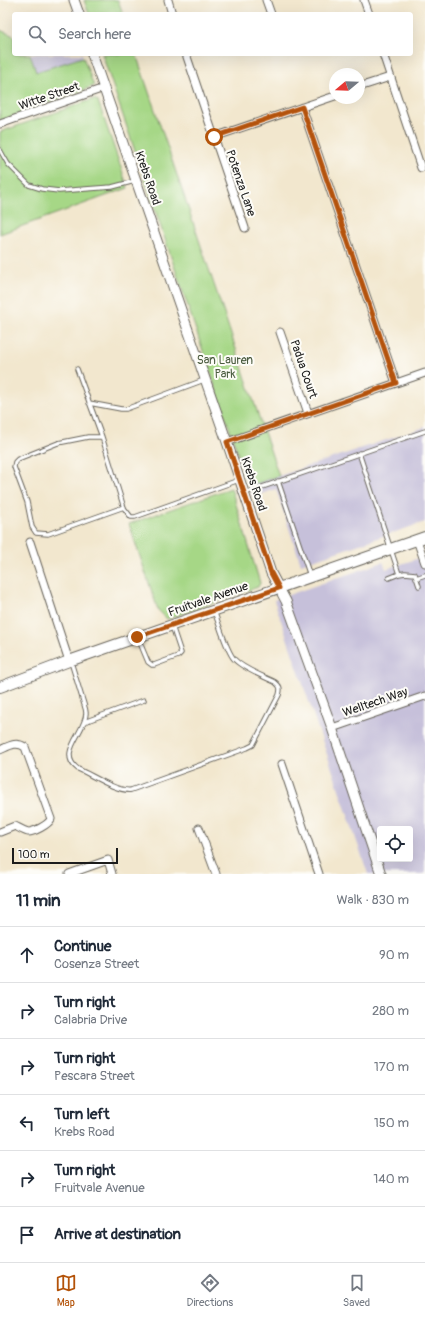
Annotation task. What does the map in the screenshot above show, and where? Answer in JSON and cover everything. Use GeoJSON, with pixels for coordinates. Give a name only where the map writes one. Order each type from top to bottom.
{"type":"FeatureCollection","features":[{"type":"Feature","properties":{"kind":"main road","name":"Fruitvale Avenue"},"geometry":{"type":"LineString","coordinates":[[0,687],[137,637],[421,539]]}},
{"type":"Feature","properties":{"kind":"street"},"geometry":{"type":"LineString","coordinates":[[74,0],[78,12]]}},
{"type":"Feature","properties":{"kind":"street"},"geometry":{"type":"LineString","coordinates":[[168,0],[171,12]]}},
{"type":"Feature","properties":{"kind":"street"},"geometry":{"type":"LineString","coordinates":[[266,0],[270,12]]}},
{"type":"Feature","properties":{"kind":"street"},"geometry":{"type":"LineString","coordinates":[[364,0],[368,12]]}},
{"type":"Feature","properties":{"kind":"street","name":"Krebs Road"},"geometry":{"type":"LineString","coordinates":[[93,56],[206,380],[271,573],[286,601],[332,728],[381,874]]}},
{"type":"Feature","properties":{"kind":"street","name":"Potenza Lane"},"geometry":{"type":"LineString","coordinates":[[187,56],[245,228]]}},
{"type":"Feature","properties":{"kind":"street"},"geometry":{"type":"LineString","coordinates":[[384,56],[421,168]]}},
{"type":"Feature","properties":{"kind":"street"},"geometry":{"type":"LineString","coordinates":[[365,85],[390,77]]}},
{"type":"Feature","properties":{"kind":"street","name":"Witte Street"},"geometry":{"type":"LineString","coordinates":[[0,124],[104,88]]}},
{"type":"Feature","properties":{"kind":"street"},"geometry":{"type":"LineString","coordinates":[[214,137],[329,98]]}},
{"type":"Feature","properties":{"kind":"street"},"geometry":{"type":"LineString","coordinates":[[302,107],[396,383]]}},
{"type":"Feature","properties":{"kind":"street","name":"Padua Court"},"geometry":{"type":"LineString","coordinates":[[280,332],[308,413]]}},
{"type":"Feature","properties":{"kind":"street"},"geometry":{"type":"LineString","coordinates":[[227,442],[425,373]]}},
{"type":"Feature","properties":{"kind":"street"},"geometry":{"type":"LineString","coordinates":[[421,539],[425,563]]}},
{"type":"Feature","properties":{"kind":"street"},"geometry":{"type":"LineString","coordinates":[[30,542],[70,661]]}},
{"type":"Feature","properties":{"kind":"street","name":"Welltech Way"},"geometry":{"type":"LineString","coordinates":[[332,728],[425,696]]}},
{"type":"Feature","properties":{"kind":"street"},"geometry":{"type":"LineString","coordinates":[[0,750],[16,744],[20,744],[25,747],[51,819],[46,825],[32,831],[28,832],[16,826],[0,832]]}},
{"type":"Feature","properties":{"kind":"street"},"geometry":{"type":"LineString","coordinates":[[282,764],[319,874]]}},
{"type":"Feature","properties":{"kind":"street"},"geometry":{"type":"LineString","coordinates":[[199,828],[216,874]]}},
{"type":"Feature","properties":{"kind":"street"},"geometry":{"type":"LineString","coordinates":[[70,874],[108,860],[112,874]]}},
{"type":"Feature","properties":{"kind":"lane"},"geometry":{"type":"LineString","coordinates":[[0,150],[8,164],[29,185],[42,189],[59,191],[112,187],[136,181]]}},
{"type":"Feature","properties":{"kind":"lane"},"geometry":{"type":"LineString","coordinates":[[77,369],[102,437],[124,507],[129,516],[136,517],[240,480]]}},
{"type":"Feature","properties":{"kind":"lane"},"geometry":{"type":"LineString","coordinates":[[89,403],[126,409],[206,380]]}},
{"type":"Feature","properties":{"kind":"lane"},"geometry":{"type":"LineString","coordinates":[[244,494],[425,431]]}},
{"type":"Feature","properties":{"kind":"lane"},"geometry":{"type":"LineString","coordinates":[[102,437],[88,437],[58,443],[18,459],[15,462],[14,467],[27,502],[30,525],[36,533],[48,534],[124,507]]}},
{"type":"Feature","properties":{"kind":"lane"},"geometry":{"type":"LineString","coordinates":[[359,453],[399,574]]}},
{"type":"Feature","properties":{"kind":"lane"},"geometry":{"type":"LineString","coordinates":[[278,481],[310,577]]}},
{"type":"Feature","properties":{"kind":"lane"},"geometry":{"type":"LineString","coordinates":[[388,578],[405,573],[415,574],[419,586]]}},
{"type":"Feature","properties":{"kind":"lane"},"geometry":{"type":"LineString","coordinates":[[416,578],[425,575]]}},
{"type":"Feature","properties":{"kind":"lane"},"geometry":{"type":"LineString","coordinates":[[70,661],[86,713],[84,722],[70,753],[70,760],[73,766],[78,769],[126,791],[131,790],[253,745],[281,690],[280,686],[275,682],[240,664],[234,659],[214,610]]}},
{"type":"Feature","properties":{"kind":"lane"},"geometry":{"type":"LineString","coordinates":[[137,637],[148,662],[154,665],[178,656],[181,653],[172,625]]}},
{"type":"Feature","properties":{"kind":"lane"},"geometry":{"type":"LineString","coordinates":[[84,722],[144,700]]}},
{"type":"Feature","properties":{"kind":"shaded area"},"geometry":{"type":"Polygon","coordinates":[[[31,56],[83,57],[36,72],[31,56]]]}},
{"type":"Feature","properties":{"kind":"shaded area"},"geometry":{"type":"Polygon","coordinates":[[[425,427],[425,522],[301,564],[276,489],[252,497],[249,486],[425,427]]]}},
{"type":"Feature","properties":{"kind":"shaded area"},"geometry":{"type":"Polygon","coordinates":[[[425,556],[425,874],[368,874],[274,600],[383,562],[386,569],[425,556]]]}},
{"type":"Feature","properties":{"kind":"green space"},"geometry":{"type":"Polygon","coordinates":[[[84,0],[118,0],[122,12],[88,12],[84,0]]]}},
{"type":"Feature","properties":{"kind":"green space"},"geometry":{"type":"Polygon","coordinates":[[[0,30],[12,35],[12,56],[31,56],[36,72],[83,57],[94,86],[0,121],[0,30]]]}},
{"type":"Feature","properties":{"kind":"green space","name":"San Lauren Park"},"geometry":{"type":"Polygon","coordinates":[[[103,56],[137,56],[279,476],[249,486],[103,56]]]}},
{"type":"Feature","properties":{"kind":"green space"},"geometry":{"type":"Polygon","coordinates":[[[94,99],[98,101],[128,188],[0,234],[0,132],[94,99]]]}},
{"type":"Feature","properties":{"kind":"green space"},"geometry":{"type":"Polygon","coordinates":[[[231,488],[260,583],[258,587],[167,619],[158,610],[129,524],[231,488]]]}},
{"type":"Feature","properties":{"kind":"route"},"geometry":{"type":"LineString","coordinates":[[137,637],[279,588],[271,573],[227,442],[396,383],[302,107],[214,137]]}}]}
